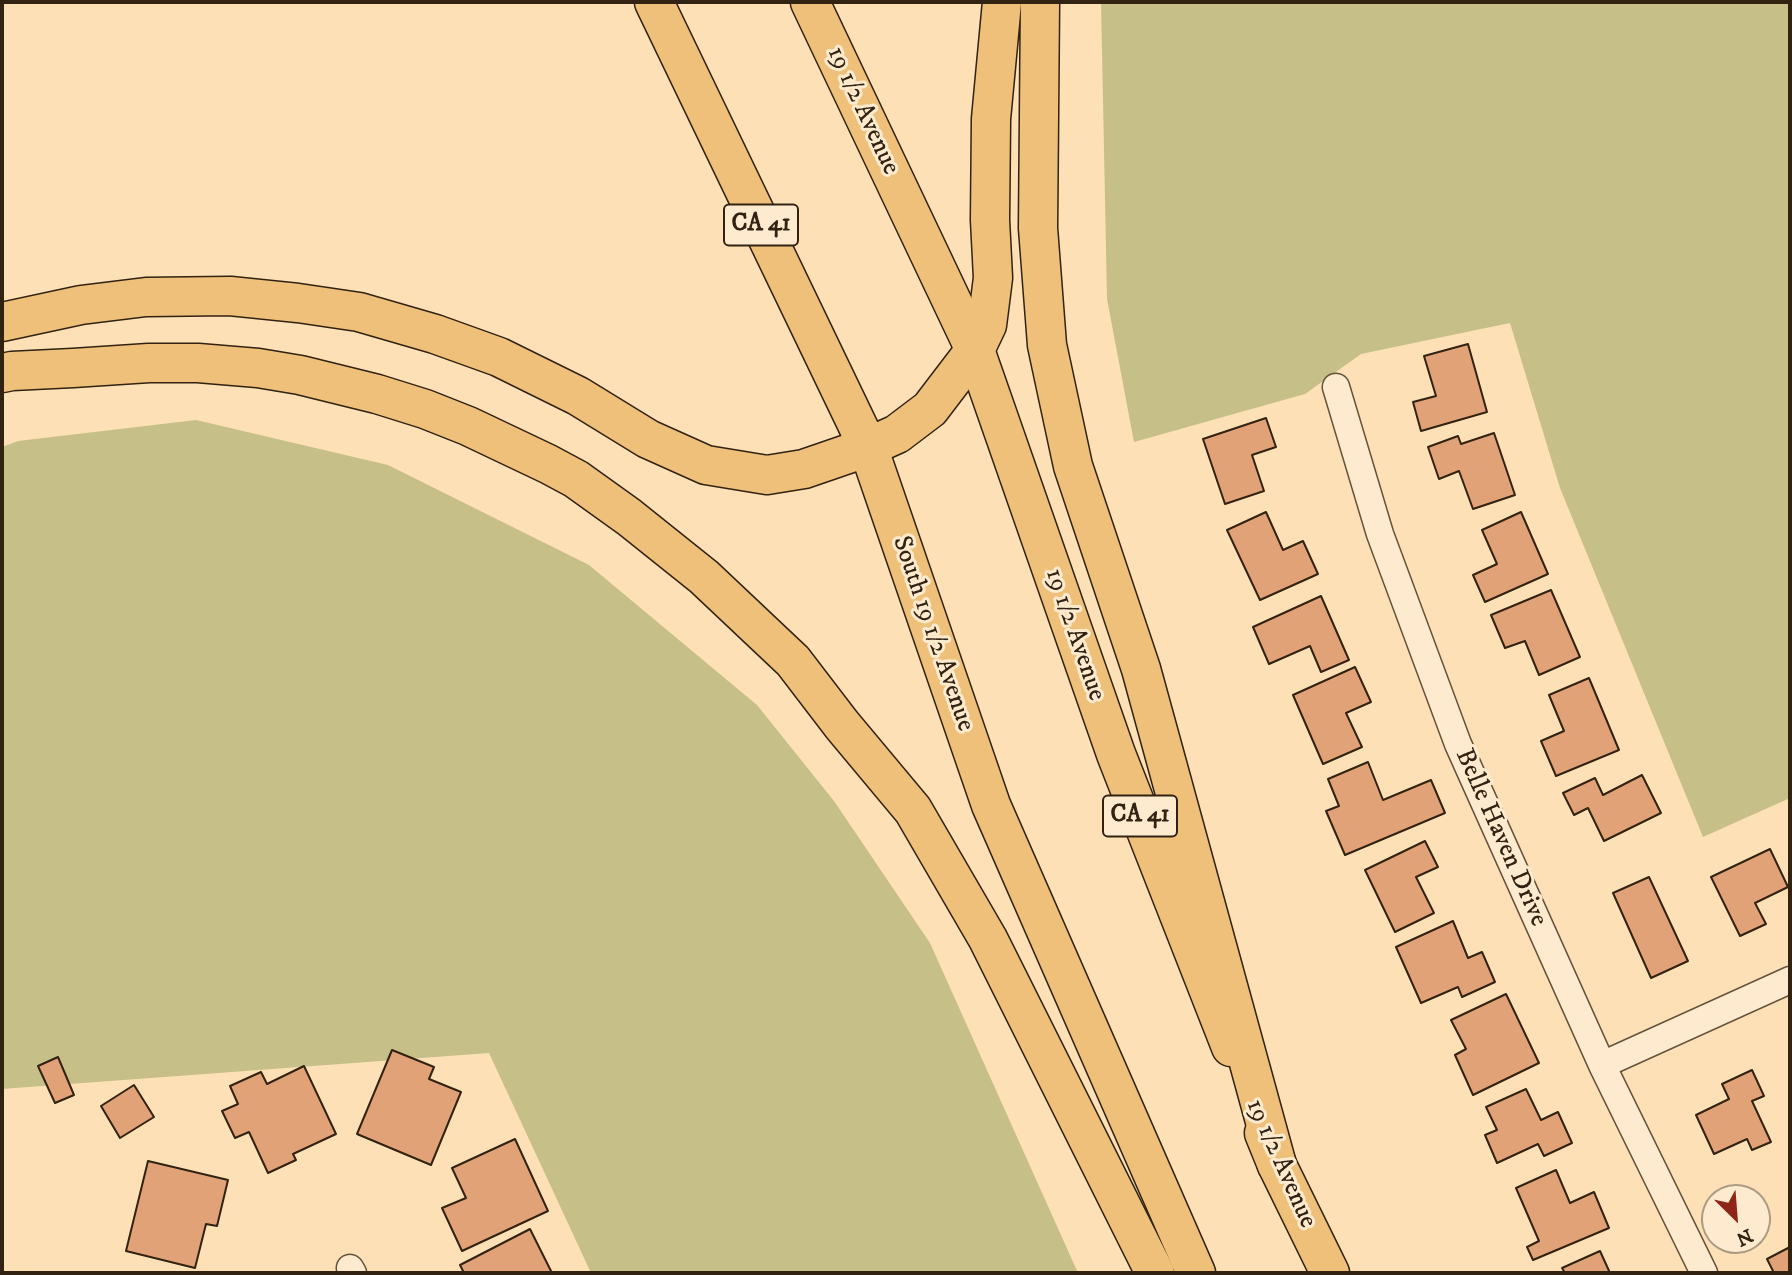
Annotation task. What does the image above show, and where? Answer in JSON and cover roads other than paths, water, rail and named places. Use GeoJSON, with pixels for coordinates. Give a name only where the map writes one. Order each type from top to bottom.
{"type":"FeatureCollection","features":[{"type":"Feature","properties":{"kind":"highway","name":"South 19 1/2 Avenue"},"geometry":{"type":"LineString","coordinates":[[654,2],[868,447],[991,805],[1196,1273]]}},
{"type":"Feature","properties":{"kind":"highway","name":"19 1/2 Avenue"},"geometry":{"type":"LineString","coordinates":[[810,2],[975,350],[1116,754],[1277,1166],[1330,1273]]}},
{"type":"Feature","properties":{"kind":"highway"},"geometry":{"type":"LineString","coordinates":[[2,322],[81,305],[146,297],[230,296],[359,312],[435,334],[499,357],[578,396],[648,439],[706,466],[767,475],[804,469],[868,447],[897,433],[930,410],[975,350],[988,326],[993,278],[990,220],[991,119],[1002,2]]}},
{"type":"Feature","properties":{"kind":"highway"},"geometry":{"type":"LineString","coordinates":[[1040,2],[1038,228],[1047,345],[1073,466],[1141,669],[1277,1166]]}},
{"type":"Feature","properties":{"kind":"highway"},"geometry":{"type":"LineString","coordinates":[[2,373],[149,363],[198,363],[300,375],[377,394],[468,426],[567,474],[629,517],[704,577],[793,661],[913,810],[988,939],[1155,1273]]}},
{"type":"Feature","properties":{"kind":"street","name":"Belle Haven Drive"},"geometry":{"type":"LineString","coordinates":[[1336,387],[1380,534],[1458,744],[1602,1065],[1704,1273]]}},
{"type":"Feature","properties":{"kind":"street"},"geometry":{"type":"LineString","coordinates":[[1602,1065],[1790,980]]}}]}
